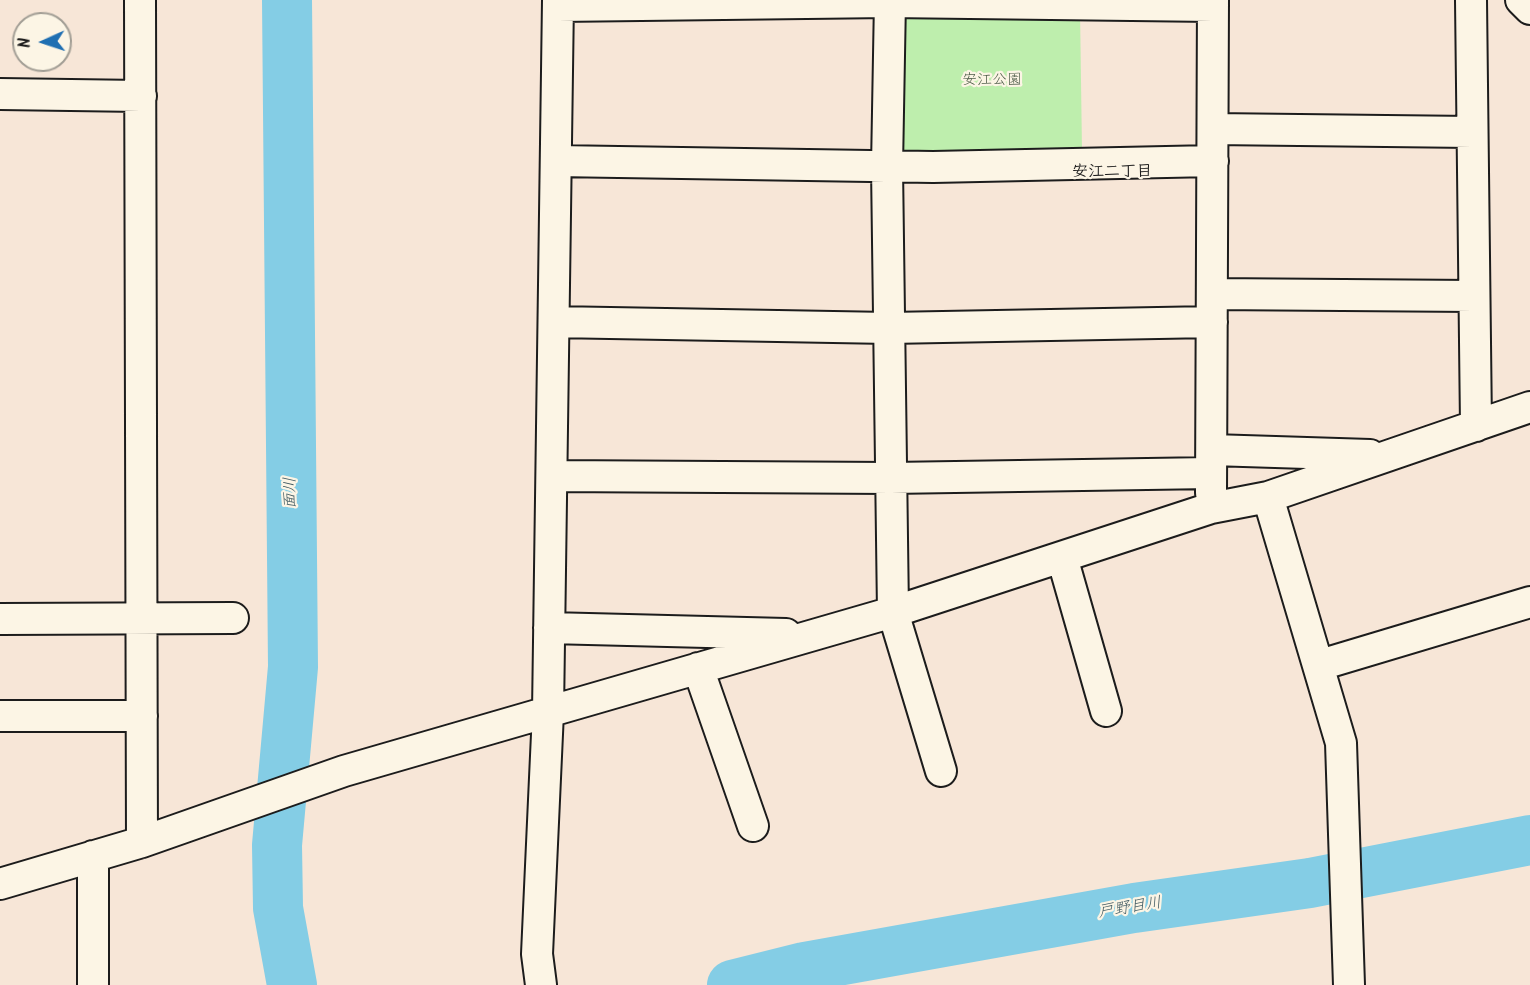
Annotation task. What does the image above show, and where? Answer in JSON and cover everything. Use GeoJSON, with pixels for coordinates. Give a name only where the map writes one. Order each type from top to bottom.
{"type":"FeatureCollection","features":[{"type":"Feature","properties":{"kind":"street"},"geometry":{"type":"LineString","coordinates":[[140,0],[142,842]]}},
{"type":"Feature","properties":{"kind":"street"},"geometry":{"type":"LineString","coordinates":[[1471,0],[1476,426]]}},
{"type":"Feature","properties":{"kind":"street"},"geometry":{"type":"LineString","coordinates":[[1521,0],[1530,9]]}},
{"type":"Feature","properties":{"kind":"street"},"geometry":{"type":"LineString","coordinates":[[890,1],[887,167],[893,612],[941,771]]}},
{"type":"Feature","properties":{"kind":"street"},"geometry":{"type":"LineString","coordinates":[[541,985],[537,954],[548,712],[558,3],[890,1],[1213,3],[1211,508]]}},
{"type":"Feature","properties":{"kind":"street"},"geometry":{"type":"LineString","coordinates":[[0,94],[141,96]]}},
{"type":"Feature","properties":{"kind":"street"},"geometry":{"type":"LineString","coordinates":[[1212,129],[1472,132]]}},
{"type":"Feature","properties":{"kind":"street"},"geometry":{"type":"LineString","coordinates":[[556,161],[887,167],[1213,160]]}},
{"type":"Feature","properties":{"kind":"street"},"geometry":{"type":"LineString","coordinates":[[554,322],[889,328],[1212,308],[1474,296]]}},
{"type":"Feature","properties":{"kind":"street"},"geometry":{"type":"LineString","coordinates":[[0,884],[142,842],[344,771],[893,612],[1211,508],[1268,497],[1530,407],[1530,396]]}},
{"type":"Feature","properties":{"kind":"street"},"geometry":{"type":"LineString","coordinates":[[552,476],[891,478],[1211,461],[1389,456]]}},
{"type":"Feature","properties":{"kind":"street"},"geometry":{"type":"LineString","coordinates":[[1268,497],[1320,665],[1341,743],[1349,977]]}},
{"type":"Feature","properties":{"kind":"street"},"geometry":{"type":"LineString","coordinates":[[1062,557],[1106,711]]}},
{"type":"Feature","properties":{"kind":"street"},"geometry":{"type":"LineString","coordinates":[[1320,665],[1530,602]]}},
{"type":"Feature","properties":{"kind":"street"},"geometry":{"type":"LineString","coordinates":[[0,619],[233,618]]}},
{"type":"Feature","properties":{"kind":"street"},"geometry":{"type":"LineString","coordinates":[[549,628],[814,635]]}},
{"type":"Feature","properties":{"kind":"street"},"geometry":{"type":"LineString","coordinates":[[698,668],[753,826]]}},
{"type":"Feature","properties":{"kind":"street"},"geometry":{"type":"LineString","coordinates":[[0,716],[142,716]]}},
{"type":"Feature","properties":{"kind":"street"},"geometry":{"type":"LineString","coordinates":[[93,856],[93,985]]}},
{"type":"Feature","properties":{"kind":"green space","name":"安江公園"},"geometry":{"type":"Polygon","coordinates":[[[1080,10],[1082,151],[904,153],[902,12],[1080,10]]]}},
{"type":"Feature","properties":{"kind":"waterway","name":"面川"},"geometry":{"type":"LineString","coordinates":[[287,0],[293,667],[277,845],[278,908],[292,985]]}},
{"type":"Feature","properties":{"kind":"waterway","name":"戸野目川"},"geometry":{"type":"LineString","coordinates":[[732,985],[804,967],[1134,908],[1310,883],[1530,840]]}},
{"type":"Feature","properties":{"kind":"district","name":"安江二丁目"},"geometry":{"type":"Point","coordinates":[1112,173]}}]}
